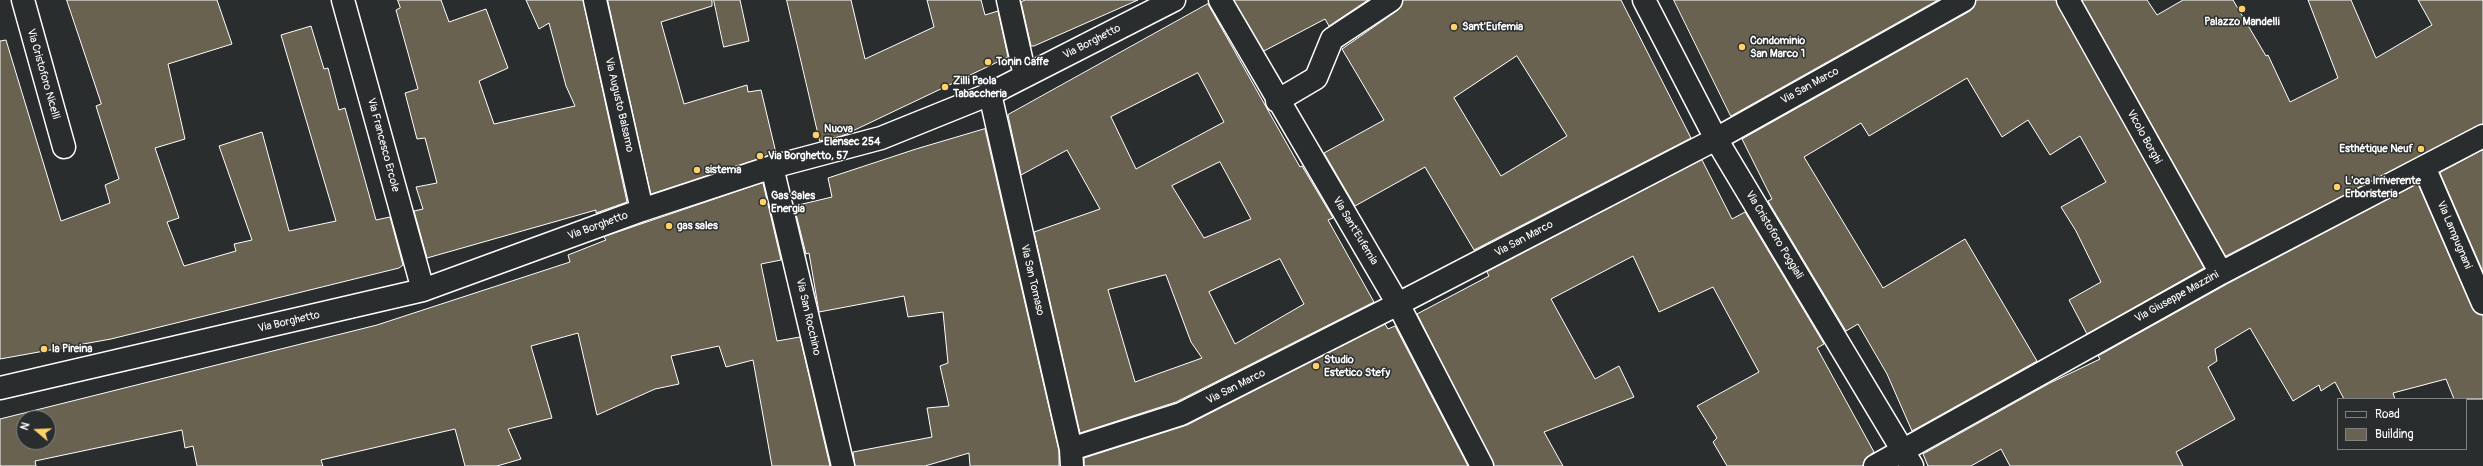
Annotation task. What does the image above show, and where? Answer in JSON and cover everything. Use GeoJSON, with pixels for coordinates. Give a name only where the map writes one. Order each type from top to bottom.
{"type":"FeatureCollection","features":[{"type":"Feature","properties":{"kind":"street","name":"Via Cristoforo Nicelli"},"geometry":{"type":"LineString","coordinates":[[23,0],[64,147]]}},
{"type":"Feature","properties":{"kind":"street","name":"Via Francesco Ercole"},"geometry":{"type":"LineString","coordinates":[[343,0],[423,290]]}},
{"type":"Feature","properties":{"kind":"street","name":"Via Augusto Balsamo"},"geometry":{"type":"LineString","coordinates":[[595,0],[642,210]]}},
{"type":"Feature","properties":{"kind":"street"},"geometry":{"type":"LineString","coordinates":[[1008,0],[1025,76]]}},
{"type":"Feature","properties":{"kind":"street","name":"Via Borghetto"},"geometry":{"type":"LineString","coordinates":[[0,388],[423,290],[642,210],[772,167],[880,138],[990,94],[1174,0]]}},
{"type":"Feature","properties":{"kind":"street","name":"Via Sant'Eufemia"},"geometry":{"type":"LineString","coordinates":[[1220,0],[1277,101],[1398,304],[1482,466]]}},
{"type":"Feature","properties":{"kind":"street"},"geometry":{"type":"LineString","coordinates":[[1277,101],[1316,78],[1332,38],[1390,0]]}},
{"type":"Feature","properties":{"kind":"street","name":"Via Cristoforo Poggiali"},"geometry":{"type":"LineString","coordinates":[[1644,0],[1716,139],[1907,458]]}},
{"type":"Feature","properties":{"kind":"street","name":"Via San Marco"},"geometry":{"type":"LineString","coordinates":[[1072,458],[1181,414],[1398,304],[1716,139],[1964,0]]}},
{"type":"Feature","properties":{"kind":"street","name":"Vicolo Borghi"},"geometry":{"type":"LineString","coordinates":[[2068,0],[2221,273]]}},
{"type":"Feature","properties":{"kind":"street","name":"Via San Tomaso"},"geometry":{"type":"LineString","coordinates":[[990,94],[1072,458]]}},
{"type":"Feature","properties":{"kind":"street","name":"Via Giuseppe Mazzini"},"geometry":{"type":"LineString","coordinates":[[1875,466],[1907,458],[2221,273],[2483,136]]}},
{"type":"Feature","properties":{"kind":"street","name":"Via San Rocchino"},"geometry":{"type":"LineString","coordinates":[[772,167],[843,466]]}},
{"type":"Feature","properties":{"kind":"street","name":"Via Lampugnani"},"geometry":{"type":"LineString","coordinates":[[2424,167],[2483,303]]}},
{"type":"Feature","properties":{"kind":"building"},"geometry":{"type":"Polygon","coordinates":[[[67,0],[217,0],[232,44],[168,64],[185,139],[155,148],[179,218],[167,222],[184,266],[236,251],[234,244],[252,240],[219,146],[262,132],[289,231],[336,221],[281,35],[311,26],[324,69],[328,68],[339,110],[345,108],[376,220],[390,217],[403,265],[399,268],[111,339],[0,359],[0,41],[6,40],[61,221],[110,203],[105,185],[119,179],[96,106],[101,104],[67,0]]]}},
{"type":"Feature","properties":{"kind":"building"},"geometry":{"type":"Polygon","coordinates":[[[398,0],[441,0],[449,22],[486,9],[508,68],[479,81],[494,124],[575,106],[566,86],[549,23],[539,29],[526,0],[583,0],[627,202],[596,213],[596,210],[427,258],[414,211],[423,209],[416,187],[437,183],[425,138],[417,139],[405,93],[418,89],[396,10],[400,8],[398,0]]]}},
{"type":"Feature","properties":{"kind":"building"},"geometry":{"type":"Polygon","coordinates":[[[608,0],[712,0],[712,6],[661,22],[684,104],[747,85],[748,92],[761,90],[776,153],[651,194],[608,0]]]}},
{"type":"Feature","properties":{"kind":"building"},"geometry":{"type":"Polygon","coordinates":[[[714,0],[740,0],[749,41],[724,47],[714,0]]]}},
{"type":"Feature","properties":{"kind":"building"},"geometry":{"type":"Polygon","coordinates":[[[787,0],[851,0],[865,59],[934,27],[927,0],[981,0],[985,15],[998,11],[1008,57],[842,136],[820,141],[787,0]]]}},
{"type":"Feature","properties":{"kind":"building"},"geometry":{"type":"Polygon","coordinates":[[[1026,0],[1138,0],[1031,46],[1021,2],[1026,0]]]}},
{"type":"Feature","properties":{"kind":"building"},"geometry":{"type":"Polygon","coordinates":[[[1234,0],[1368,0],[1329,26],[1325,19],[1264,51],[1234,0]]]}},
{"type":"Feature","properties":{"kind":"building"},"geometry":{"type":"Polygon","coordinates":[[[1403,0],[1621,0],[1691,138],[1474,250],[1425,167],[1355,206],[1324,153],[1384,120],[1342,49],[1398,10],[1403,0]],[[1517,56],[1454,98],[1501,176],[1567,136],[1517,56]]]}},
{"type":"Feature","properties":{"kind":"building"},"geometry":{"type":"Polygon","coordinates":[[[1674,0],[1938,0],[1731,116],[1674,0]]]}},
{"type":"Feature","properties":{"kind":"building"},"geometry":{"type":"Polygon","coordinates":[[[1976,0],[2056,0],[2204,268],[2087,334],[2069,300],[2101,282],[2076,231],[2061,207],[2106,182],[2080,136],[2050,155],[2028,120],[2002,137],[1967,78],[1869,136],[1861,123],[1804,157],[1883,288],[1965,239],[2037,361],[1912,431],[1887,374],[1858,324],[1846,331],[1768,201],[1772,199],[1742,139],[1970,11],[1976,0]]]}},
{"type":"Feature","properties":{"kind":"building"},"geometry":{"type":"Polygon","coordinates":[[[2082,0],[2147,0],[2157,15],[2183,0],[2233,0],[2266,56],[2268,55],[2290,102],[2338,78],[2308,0],[2351,0],[2376,58],[2432,25],[2418,0],[2483,0],[2483,124],[2226,256],[2082,0]]]}},
{"type":"Feature","properties":{"kind":"building"},"geometry":{"type":"Polygon","coordinates":[[[1208,4],[1300,167],[1302,166],[1333,218],[1328,220],[1374,302],[1176,402],[1080,433],[1034,232],[1100,209],[1067,150],[1021,175],[1008,115],[1208,4]],[[1198,73],[1111,117],[1136,169],[1224,122],[1198,73]],[[1220,162],[1172,186],[1204,238],[1251,219],[1220,162]],[[1280,259],[1209,292],[1235,344],[1304,304],[1280,259]],[[1166,275],[1108,290],[1135,382],[1202,358],[1191,342],[1166,275]]]}},
{"type":"Feature","properties":{"kind":"building"},"geometry":{"type":"Polygon","coordinates":[[[985,129],[1059,451],[1059,466],[970,466],[969,453],[925,466],[855,466],[853,452],[932,437],[927,408],[949,406],[940,366],[948,363],[943,312],[908,317],[904,296],[819,312],[809,253],[806,254],[794,206],[832,197],[828,178],[916,149],[985,129]]]}},
{"type":"Feature","properties":{"kind":"building"},"geometry":{"type":"Polygon","coordinates":[[[2483,150],[2483,272],[2440,173],[2483,150]]]}},
{"type":"Feature","properties":{"kind":"building"},"geometry":{"type":"Polygon","coordinates":[[[1702,160],[1732,219],[1745,212],[1824,344],[1817,348],[1874,452],[1865,459],[1863,466],[1727,466],[1713,442],[1717,438],[1697,406],[1759,372],[1713,287],[1659,312],[1633,256],[1551,299],[1595,379],[1619,366],[1634,397],[1544,432],[1563,466],[1494,466],[1417,314],[1489,276],[1487,272],[1702,160]]]}},
{"type":"Feature","properties":{"kind":"building"},"geometry":{"type":"Polygon","coordinates":[[[763,183],[781,260],[761,264],[777,341],[800,337],[830,466],[772,466],[753,360],[726,367],[719,346],[671,356],[679,384],[655,389],[597,415],[578,333],[531,346],[552,418],[508,429],[521,459],[497,466],[465,466],[455,429],[321,460],[323,466],[197,466],[193,446],[185,448],[182,430],[35,461],[36,466],[0,466],[0,419],[16,415],[16,450],[56,450],[56,410],[36,410],[377,325],[570,262],[568,255],[606,240],[604,237],[763,183]]]}},
{"type":"Feature","properties":{"kind":"building"},"geometry":{"type":"Polygon","coordinates":[[[2418,184],[2472,308],[2476,313],[2483,315],[2483,399],[2454,398],[2446,379],[2393,393],[2395,398],[2343,398],[2335,382],[2321,391],[2319,385],[2293,401],[2250,328],[2215,349],[2217,361],[2208,367],[2235,419],[2176,452],[2183,466],[2010,466],[2001,449],[1971,466],[1928,466],[1923,454],[2050,383],[2100,359],[2098,356],[2227,284],[2418,184]]]}},
{"type":"Feature","properties":{"kind":"building"},"geometry":{"type":"Polygon","coordinates":[[[1385,324],[1388,329],[1395,326],[1468,466],[1084,466],[1084,458],[1187,425],[1385,324]]]}},
{"type":"Feature","properties":{"kind":"place","name":"Palazzo Mandelli"},"geometry":{"type":"Point","coordinates":[2242,9]}},
{"type":"Feature","properties":{"kind":"place","name":"Sant'Eufemia"},"geometry":{"type":"Point","coordinates":[1454,27]}},
{"type":"Feature","properties":{"kind":"place","name":"Condominio San Marco 1"},"geometry":{"type":"Point","coordinates":[1742,47]}},
{"type":"Feature","properties":{"kind":"place","name":"Tonin Caffe"},"geometry":{"type":"Point","coordinates":[988,62]}},
{"type":"Feature","properties":{"kind":"place","name":"Zilli Paola Tabaccheria"},"geometry":{"type":"Point","coordinates":[945,87]}},
{"type":"Feature","properties":{"kind":"place","name":"Nuova Elensec 254"},"geometry":{"type":"Point","coordinates":[816,135]}},
{"type":"Feature","properties":{"kind":"place","name":"Esthétique Neuf"},"geometry":{"type":"Point","coordinates":[2421,149]}},
{"type":"Feature","properties":{"kind":"place","name":"Via Borghetto, 57"},"geometry":{"type":"Point","coordinates":[760,156]}},
{"type":"Feature","properties":{"kind":"place","name":"sistema"},"geometry":{"type":"Point","coordinates":[697,170]}},
{"type":"Feature","properties":{"kind":"place","name":"L'oca Irriverente Erboristeria"},"geometry":{"type":"Point","coordinates":[2337,187]}},
{"type":"Feature","properties":{"kind":"place","name":"Gas Sales Energia"},"geometry":{"type":"Point","coordinates":[763,202]}},
{"type":"Feature","properties":{"kind":"place","name":"gas sales"},"geometry":{"type":"Point","coordinates":[669,226]}},
{"type":"Feature","properties":{"kind":"place","name":"la Pireina"},"geometry":{"type":"Point","coordinates":[44,349]}},
{"type":"Feature","properties":{"kind":"place","name":"Studio Estetico Stefy"},"geometry":{"type":"Point","coordinates":[1316,366]}}]}
